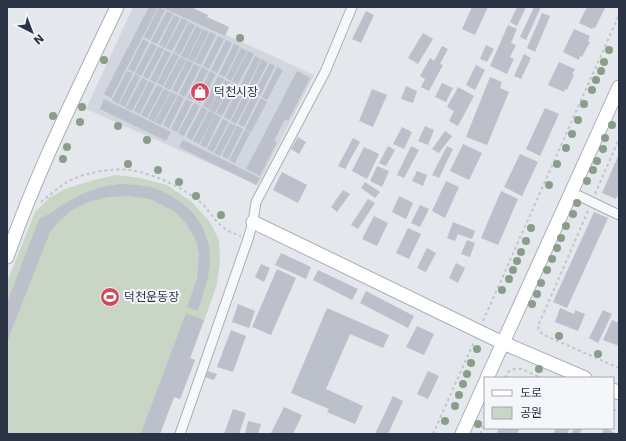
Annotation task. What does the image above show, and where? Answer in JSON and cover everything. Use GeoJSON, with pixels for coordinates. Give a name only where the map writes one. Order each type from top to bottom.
{"type":"FeatureCollection","features":[{"type":"Feature","properties":{"kind":"main road"},"geometry":{"type":"LineString","coordinates":[[7,257],[18,224],[61,125],[117,7]]}},
{"type":"Feature","properties":{"kind":"main road"},"geometry":{"type":"LineString","coordinates":[[487,377],[619,86]]}},
{"type":"Feature","properties":{"kind":"main road"},"geometry":{"type":"LineString","coordinates":[[253,222],[502,343],[583,377]]}},
{"type":"Feature","properties":{"kind":"main road"},"geometry":{"type":"LineString","coordinates":[[462,434],[484,385]]}},
{"type":"Feature","properties":{"kind":"street"},"geometry":{"type":"LineString","coordinates":[[180,434],[248,239],[253,222],[256,202],[325,72],[352,7]]}},
{"type":"Feature","properties":{"kind":"street"},"geometry":{"type":"LineString","coordinates":[[571,192],[619,215]]}},
{"type":"Feature","properties":{"kind":"path"},"geometry":{"type":"LineString","coordinates":[[433,434],[619,16]]}},
{"type":"Feature","properties":{"kind":"path"},"geometry":{"type":"LineString","coordinates":[[619,139],[538,326],[539,331],[544,335],[619,368]]}},
{"type":"Feature","properties":{"kind":"path"},"geometry":{"type":"LineString","coordinates":[[40,204],[55,190],[73,180],[93,172],[129,170],[152,175],[187,192],[200,202],[225,229],[248,239]]}},
{"type":"Feature","properties":{"kind":"path"},"geometry":{"type":"LineString","coordinates":[[506,377],[508,372],[514,369],[522,369],[540,377]]}},
{"type":"Feature","properties":{"kind":"shaded area","name":"덕천시장"},"geometry":{"type":"Polygon","coordinates":[[[133,7],[165,7],[314,75],[258,185],[86,109],[133,7]]]}},
{"type":"Feature","properties":{"kind":"green space","name":"덕천운동장"},"geometry":{"type":"Polygon","coordinates":[[[116,175],[140,178],[167,185],[192,202],[210,222],[219,240],[220,260],[217,284],[190,358],[195,360],[180,399],[174,397],[160,434],[7,434],[7,282],[35,212],[49,198],[65,189],[116,175]]]}},
{"type":"Feature","properties":{"kind":"building"},"geometry":{"type":"Polygon","coordinates":[[[149,7],[154,7],[157,9],[111,98],[104,94],[149,7]]]}},
{"type":"Feature","properties":{"kind":"building"},"geometry":{"type":"Polygon","coordinates":[[[159,7],[165,10],[150,40],[144,37],[159,7]]]}},
{"type":"Feature","properties":{"kind":"building"},"geometry":{"type":"Polygon","coordinates":[[[161,7],[191,7],[208,15],[207,17],[229,27],[225,36],[161,7]]]}},
{"type":"Feature","properties":{"kind":"building"},"geometry":{"type":"Polygon","coordinates":[[[472,7],[488,7],[475,35],[462,29],[472,7]]]}},
{"type":"Feature","properties":{"kind":"building"},"geometry":{"type":"Polygon","coordinates":[[[517,7],[526,7],[517,26],[510,22],[517,7]]]}},
{"type":"Feature","properties":{"kind":"building"},"geometry":{"type":"Polygon","coordinates":[[[534,7],[541,7],[526,40],[520,37],[534,7]]]}},
{"type":"Feature","properties":{"kind":"building"},"geometry":{"type":"Polygon","coordinates":[[[587,7],[605,8],[595,28],[594,27],[592,29],[579,23],[587,7]]]}},
{"type":"Feature","properties":{"kind":"building"},"geometry":{"type":"Polygon","coordinates":[[[167,11],[173,14],[157,44],[151,41],[167,11]]]}},
{"type":"Feature","properties":{"kind":"building"},"geometry":{"type":"Polygon","coordinates":[[[366,11],[374,15],[361,43],[352,39],[366,11]]]}},
{"type":"Feature","properties":{"kind":"building"},"geometry":{"type":"Polygon","coordinates":[[[542,13],[550,16],[535,52],[527,48],[542,13]]]}},
{"type":"Feature","properties":{"kind":"building"},"geometry":{"type":"Polygon","coordinates":[[[174,15],[180,18],[165,48],[159,45],[174,15]]]}},
{"type":"Feature","properties":{"kind":"building"},"geometry":{"type":"Polygon","coordinates":[[[182,18],[188,21],[172,51],[166,48],[182,18]]]}},
{"type":"Feature","properties":{"kind":"building"},"geometry":{"type":"Polygon","coordinates":[[[189,22],[195,25],[180,55],[174,52],[189,22]]]}},
{"type":"Feature","properties":{"kind":"building"},"geometry":{"type":"Polygon","coordinates":[[[508,25],[517,29],[511,43],[516,45],[510,57],[514,59],[507,74],[490,66],[508,25]]]}},
{"type":"Feature","properties":{"kind":"building"},"geometry":{"type":"Polygon","coordinates":[[[196,26],[202,29],[187,59],[181,56],[196,26]]]}},
{"type":"Feature","properties":{"kind":"building"},"geometry":{"type":"Polygon","coordinates":[[[203,29],[209,32],[194,62],[188,59],[203,29]]]}},
{"type":"Feature","properties":{"kind":"building"},"geometry":{"type":"Polygon","coordinates":[[[574,29],[590,36],[588,41],[590,42],[582,57],[580,56],[579,60],[563,52],[574,29]]]}},
{"type":"Feature","properties":{"kind":"building"},"geometry":{"type":"Polygon","coordinates":[[[210,32],[216,35],[201,65],[195,62],[210,32]]]}},
{"type":"Feature","properties":{"kind":"building"},"geometry":{"type":"Polygon","coordinates":[[[423,33],[433,39],[418,64],[408,58],[423,33]]]}},
{"type":"Feature","properties":{"kind":"building"},"geometry":{"type":"Polygon","coordinates":[[[218,36],[224,39],[209,69],[203,66],[218,36]]]}},
{"type":"Feature","properties":{"kind":"building"},"geometry":{"type":"Polygon","coordinates":[[[143,39],[149,42],[134,72],[128,69],[143,39]]]}},
{"type":"Feature","properties":{"kind":"building"},"geometry":{"type":"Polygon","coordinates":[[[226,40],[232,43],[217,73],[211,70],[226,40]]]}},
{"type":"Feature","properties":{"kind":"building"},"geometry":{"type":"Polygon","coordinates":[[[151,43],[157,46],[141,76],[135,73],[151,43]]]}},
{"type":"Feature","properties":{"kind":"building"},"geometry":{"type":"Polygon","coordinates":[[[234,44],[240,47],[225,77],[219,74],[234,44]]]}},
{"type":"Feature","properties":{"kind":"building"},"geometry":{"type":"Polygon","coordinates":[[[486,45],[494,49],[487,62],[480,59],[486,45]]]}},
{"type":"Feature","properties":{"kind":"building"},"geometry":{"type":"Polygon","coordinates":[[[442,46],[448,49],[440,64],[443,65],[429,91],[421,87],[425,79],[420,76],[430,58],[434,61],[442,46]]]}},
{"type":"Feature","properties":{"kind":"building"},"geometry":{"type":"Polygon","coordinates":[[[158,47],[164,49],[148,79],[143,76],[158,47]]]}},
{"type":"Feature","properties":{"kind":"building"},"geometry":{"type":"Polygon","coordinates":[[[241,48],[247,51],[231,81],[226,78],[241,48]]]}},
{"type":"Feature","properties":{"kind":"building"},"geometry":{"type":"Polygon","coordinates":[[[165,50],[171,53],[156,83],[150,80],[165,50]]]}},
{"type":"Feature","properties":{"kind":"building"},"geometry":{"type":"Polygon","coordinates":[[[248,51],[254,54],[238,84],[232,81],[248,51]]]}},
{"type":"Feature","properties":{"kind":"building"},"geometry":{"type":"Polygon","coordinates":[[[173,53],[179,56],[163,86],[157,83],[173,53]]]}},
{"type":"Feature","properties":{"kind":"building"},"geometry":{"type":"Polygon","coordinates":[[[524,54],[531,58],[521,79],[514,76],[524,54]]]}},
{"type":"Feature","properties":{"kind":"building"},"geometry":{"type":"Polygon","coordinates":[[[255,56],[261,59],[246,89],[240,86],[255,56]]]}},
{"type":"Feature","properties":{"kind":"building"},"geometry":{"type":"Polygon","coordinates":[[[180,57],[186,60],[170,90],[164,87],[180,57]]]}},
{"type":"Feature","properties":{"kind":"building"},"geometry":{"type":"Polygon","coordinates":[[[262,59],[268,63],[252,93],[247,90],[262,59]]]}},
{"type":"Feature","properties":{"kind":"building"},"geometry":{"type":"Polygon","coordinates":[[[187,60],[193,63],[177,93],[172,90],[187,60]]]}},
{"type":"Feature","properties":{"kind":"building"},"geometry":{"type":"Polygon","coordinates":[[[559,62],[575,69],[572,74],[574,75],[567,90],[565,89],[564,92],[548,85],[559,62]]]}},
{"type":"Feature","properties":{"kind":"building"},"geometry":{"type":"Polygon","coordinates":[[[270,63],[275,66],[260,96],[254,93],[270,63]]]}},
{"type":"Feature","properties":{"kind":"building"},"geometry":{"type":"Polygon","coordinates":[[[194,64],[200,67],[185,97],[179,94],[194,64]]]}},
{"type":"Feature","properties":{"kind":"building"},"geometry":{"type":"Polygon","coordinates":[[[476,65],[485,70],[475,90],[466,85],[476,65]]]}},
{"type":"Feature","properties":{"kind":"building"},"geometry":{"type":"Polygon","coordinates":[[[202,67],[208,71],[193,100],[187,98],[202,67]]]}},
{"type":"Feature","properties":{"kind":"building"},"geometry":{"type":"Polygon","coordinates":[[[277,67],[283,70],[267,100],[262,97],[277,67]]]}},
{"type":"Feature","properties":{"kind":"building"},"geometry":{"type":"Polygon","coordinates":[[[127,71],[133,73],[118,104],[112,100],[127,71]]]}},
{"type":"Feature","properties":{"kind":"building"},"geometry":{"type":"Polygon","coordinates":[[[210,71],[216,74],[200,104],[195,101],[210,71]]]}},
{"type":"Feature","properties":{"kind":"building"},"geometry":{"type":"Polygon","coordinates":[[[297,71],[310,78],[288,121],[285,119],[274,141],[277,142],[260,176],[246,169],[297,71]]]}},
{"type":"Feature","properties":{"kind":"building"},"geometry":{"type":"Polygon","coordinates":[[[135,74],[140,77],[125,107],[119,104],[135,74]]]}},
{"type":"Feature","properties":{"kind":"building"},"geometry":{"type":"Polygon","coordinates":[[[218,76],[224,79],[209,109],[203,106],[218,76]]]}},
{"type":"Feature","properties":{"kind":"building"},"geometry":{"type":"Polygon","coordinates":[[[490,77],[502,82],[500,88],[509,92],[487,145],[466,137],[490,77]]]}},
{"type":"Feature","properties":{"kind":"building"},"geometry":{"type":"Polygon","coordinates":[[[142,78],[148,81],[132,111],[126,108],[142,78]]]}},
{"type":"Feature","properties":{"kind":"building"},"geometry":{"type":"Polygon","coordinates":[[[225,80],[231,83],[215,113],[209,110],[225,80]]]}},
{"type":"Feature","properties":{"kind":"building"},"geometry":{"type":"Polygon","coordinates":[[[149,81],[155,84],[140,114],[134,111],[149,81]]]}},
{"type":"Feature","properties":{"kind":"building"},"geometry":{"type":"Polygon","coordinates":[[[232,83],[238,86],[222,116],[216,113],[232,83]]]}},
{"type":"Feature","properties":{"kind":"building"},"geometry":{"type":"Polygon","coordinates":[[[442,83],[453,88],[446,102],[435,97],[442,83]]]}},
{"type":"Feature","properties":{"kind":"building"},"geometry":{"type":"Polygon","coordinates":[[[157,85],[163,88],[147,118],[141,115],[157,85]]]}},
{"type":"Feature","properties":{"kind":"building"},"geometry":{"type":"Polygon","coordinates":[[[406,86],[417,91],[413,103],[401,99],[406,86]]]}},
{"type":"Feature","properties":{"kind":"building"},"geometry":{"type":"Polygon","coordinates":[[[239,87],[245,90],[230,120],[224,117],[239,87]]]}},
{"type":"Feature","properties":{"kind":"building"},"geometry":{"type":"Polygon","coordinates":[[[458,87],[474,96],[458,126],[449,121],[454,111],[447,107],[458,87]]]}},
{"type":"Feature","properties":{"kind":"building"},"geometry":{"type":"Polygon","coordinates":[[[164,89],[170,92],[154,122],[148,119],[164,89]]]}},
{"type":"Feature","properties":{"kind":"building"},"geometry":{"type":"Polygon","coordinates":[[[372,89],[387,95],[373,127],[359,121],[372,89]]]}},
{"type":"Feature","properties":{"kind":"building"},"geometry":{"type":"Polygon","coordinates":[[[246,91],[252,94],[236,124],[231,121],[246,91]]]}},
{"type":"Feature","properties":{"kind":"building"},"geometry":{"type":"Polygon","coordinates":[[[171,92],[177,95],[161,125],[155,122],[171,92]]]}},
{"type":"Feature","properties":{"kind":"building"},"geometry":{"type":"Polygon","coordinates":[[[253,94],[259,97],[244,127],[238,124],[253,94]]]}},
{"type":"Feature","properties":{"kind":"building"},"geometry":{"type":"Polygon","coordinates":[[[178,95],[184,98],[169,128],[163,125],[178,95]]]}},
{"type":"Feature","properties":{"kind":"building"},"geometry":{"type":"Polygon","coordinates":[[[261,98],[267,102],[251,132],[245,129],[261,98]]]}},
{"type":"Feature","properties":{"kind":"building"},"geometry":{"type":"Polygon","coordinates":[[[104,99],[171,132],[166,141],[100,109],[104,99]]]}},
{"type":"Feature","properties":{"kind":"building"},"geometry":{"type":"Polygon","coordinates":[[[186,99],[192,102],[177,132],[171,129],[186,99]]]}},
{"type":"Feature","properties":{"kind":"building"},"geometry":{"type":"Polygon","coordinates":[[[194,103],[200,106],[184,136],[178,133],[194,103]]]}},
{"type":"Feature","properties":{"kind":"building"},"geometry":{"type":"Polygon","coordinates":[[[202,107],[208,110],[192,140],[186,137],[202,107]]]}},
{"type":"Feature","properties":{"kind":"building"},"geometry":{"type":"Polygon","coordinates":[[[545,108],[559,114],[540,156],[526,149],[545,108]]]}},
{"type":"Feature","properties":{"kind":"building"},"geometry":{"type":"Polygon","coordinates":[[[209,111],[215,114],[199,144],[193,141],[209,111]]]}},
{"type":"Feature","properties":{"kind":"building"},"geometry":{"type":"Polygon","coordinates":[[[215,114],[221,117],[206,148],[200,145],[215,114]]]}},
{"type":"Feature","properties":{"kind":"building"},"geometry":{"type":"Polygon","coordinates":[[[223,119],[229,122],[213,152],[207,149],[223,119]]]}},
{"type":"Feature","properties":{"kind":"building"},"geometry":{"type":"Polygon","coordinates":[[[230,123],[236,126],[220,156],[214,153],[230,123]]]}},
{"type":"Feature","properties":{"kind":"building"},"geometry":{"type":"Polygon","coordinates":[[[237,126],[243,129],[228,159],[222,156],[237,126]]]}},
{"type":"Feature","properties":{"kind":"building"},"geometry":{"type":"Polygon","coordinates":[[[425,126],[434,130],[428,145],[418,141],[425,126]]]}},
{"type":"Feature","properties":{"kind":"building"},"geometry":{"type":"Polygon","coordinates":[[[402,127],[412,132],[404,149],[393,144],[402,127]]]}},
{"type":"Feature","properties":{"kind":"building"},"geometry":{"type":"Polygon","coordinates":[[[245,130],[250,133],[235,163],[229,160],[245,130]]]}},
{"type":"Feature","properties":{"kind":"building"},"geometry":{"type":"Polygon","coordinates":[[[445,131],[452,136],[439,153],[432,149],[445,131]]]}},
{"type":"Feature","properties":{"kind":"building"},"geometry":{"type":"Polygon","coordinates":[[[298,137],[306,142],[299,154],[291,149],[298,137]]]}},
{"type":"Feature","properties":{"kind":"building"},"geometry":{"type":"Polygon","coordinates":[[[353,138],[360,142],[345,169],[338,166],[353,138]]]}},
{"type":"Feature","properties":{"kind":"building"},"geometry":{"type":"Polygon","coordinates":[[[183,140],[260,178],[256,185],[179,147],[183,140]]]}},
{"type":"Feature","properties":{"kind":"building"},"geometry":{"type":"Polygon","coordinates":[[[463,144],[482,153],[469,180],[450,171],[463,144]]]}},
{"type":"Feature","properties":{"kind":"building"},"geometry":{"type":"Polygon","coordinates":[[[388,146],[395,150],[386,166],[379,163],[388,146]]]}},
{"type":"Feature","properties":{"kind":"building"},"geometry":{"type":"Polygon","coordinates":[[[411,146],[419,150],[404,178],[397,175],[411,146]]]}},
{"type":"Feature","properties":{"kind":"building"},"geometry":{"type":"Polygon","coordinates":[[[447,146],[453,149],[439,178],[432,175],[447,146]]]}},
{"type":"Feature","properties":{"kind":"building"},"geometry":{"type":"Polygon","coordinates":[[[364,147],[379,154],[367,179],[352,171],[364,147]]]}},
{"type":"Feature","properties":{"kind":"building"},"geometry":{"type":"Polygon","coordinates":[[[520,154],[538,162],[522,196],[504,187],[520,154]]]}},
{"type":"Feature","properties":{"kind":"building"},"geometry":{"type":"Polygon","coordinates":[[[619,154],[619,193],[616,199],[602,193],[619,154]]]}},
{"type":"Feature","properties":{"kind":"building"},"geometry":{"type":"Polygon","coordinates":[[[377,166],[389,171],[382,187],[370,181],[377,166]]]}},
{"type":"Feature","properties":{"kind":"building"},"geometry":{"type":"Polygon","coordinates":[[[417,171],[427,175],[423,186],[412,181],[417,171]]]}},
{"type":"Feature","properties":{"kind":"building"},"geometry":{"type":"Polygon","coordinates":[[[282,172],[307,185],[298,203],[273,190],[282,172]]]}},
{"type":"Feature","properties":{"kind":"building"},"geometry":{"type":"Polygon","coordinates":[[[446,181],[459,187],[445,218],[432,211],[446,181]]]}},
{"type":"Feature","properties":{"kind":"building"},"geometry":{"type":"Polygon","coordinates":[[[365,182],[380,192],[375,198],[361,188],[365,182]]]}},
{"type":"Feature","properties":{"kind":"building"},"geometry":{"type":"Polygon","coordinates":[[[121,184],[151,187],[166,193],[181,202],[194,214],[203,228],[209,246],[210,263],[208,277],[198,311],[187,307],[197,279],[199,256],[197,243],[184,221],[174,211],[150,199],[129,196],[108,197],[88,202],[72,210],[59,221],[50,232],[7,342],[7,303],[39,219],[80,195],[100,187],[121,184]]]}},
{"type":"Feature","properties":{"kind":"building"},"geometry":{"type":"Polygon","coordinates":[[[343,190],[350,194],[337,212],[331,207],[343,190]]]}},
{"type":"Feature","properties":{"kind":"building"},"geometry":{"type":"Polygon","coordinates":[[[501,191],[518,199],[498,245],[481,238],[501,191]]]}},
{"type":"Feature","properties":{"kind":"building"},"geometry":{"type":"Polygon","coordinates":[[[399,196],[413,203],[406,219],[392,212],[399,196]]]}},
{"type":"Feature","properties":{"kind":"building"},"geometry":{"type":"Polygon","coordinates":[[[368,199],[375,203],[358,229],[351,225],[368,199]]]}},
{"type":"Feature","properties":{"kind":"building"},"geometry":{"type":"Polygon","coordinates":[[[420,205],[429,209],[420,227],[411,223],[420,205]]]}},
{"type":"Feature","properties":{"kind":"building"},"geometry":{"type":"Polygon","coordinates":[[[594,212],[608,218],[567,308],[553,302],[594,212]]]}},
{"type":"Feature","properties":{"kind":"building"},"geometry":{"type":"Polygon","coordinates":[[[374,216],[388,223],[377,246],[362,239],[374,216]]]}},
{"type":"Feature","properties":{"kind":"building"},"geometry":{"type":"Polygon","coordinates":[[[453,222],[475,231],[472,239],[458,234],[455,241],[447,238],[453,222]]]}},
{"type":"Feature","properties":{"kind":"building"},"geometry":{"type":"Polygon","coordinates":[[[408,228],[421,234],[409,259],[396,253],[408,228]]]}},
{"type":"Feature","properties":{"kind":"building"},"geometry":{"type":"Polygon","coordinates":[[[467,240],[475,243],[470,257],[461,254],[467,240]]]}},
{"type":"Feature","properties":{"kind":"building"},"geometry":{"type":"Polygon","coordinates":[[[427,248],[436,253],[426,272],[417,268],[427,248]]]}},
{"type":"Feature","properties":{"kind":"building"},"geometry":{"type":"Polygon","coordinates":[[[281,253],[311,267],[306,279],[275,265],[281,253]]]}},
{"type":"Feature","properties":{"kind":"building"},"geometry":{"type":"Polygon","coordinates":[[[456,263],[465,268],[458,283],[449,278],[456,263]]]}},
{"type":"Feature","properties":{"kind":"building"},"geometry":{"type":"Polygon","coordinates":[[[261,264],[270,268],[264,282],[255,277],[261,264]]]}},
{"type":"Feature","properties":{"kind":"building"},"geometry":{"type":"Polygon","coordinates":[[[277,269],[296,278],[271,335],[252,327],[277,269]]]}},
{"type":"Feature","properties":{"kind":"building"},"geometry":{"type":"Polygon","coordinates":[[[318,270],[358,289],[352,300],[313,280],[318,270]]]}},
{"type":"Feature","properties":{"kind":"building"},"geometry":{"type":"Polygon","coordinates":[[[366,291],[414,316],[408,328],[360,303],[366,291]]]}},
{"type":"Feature","properties":{"kind":"building"},"geometry":{"type":"Polygon","coordinates":[[[238,304],[255,311],[249,328],[232,322],[238,304]]]}},
{"type":"Feature","properties":{"kind":"building"},"geometry":{"type":"Polygon","coordinates":[[[327,308],[389,335],[383,348],[350,334],[326,389],[363,406],[355,424],[327,412],[329,409],[291,393],[327,308]]]}},
{"type":"Feature","properties":{"kind":"building"},"geometry":{"type":"Polygon","coordinates":[[[560,308],[574,314],[575,310],[585,314],[578,331],[555,322],[560,308]]]}},
{"type":"Feature","properties":{"kind":"building"},"geometry":{"type":"Polygon","coordinates":[[[603,310],[612,314],[598,343],[589,338],[603,310]]]}},
{"type":"Feature","properties":{"kind":"building"},"geometry":{"type":"Polygon","coordinates":[[[186,313],[204,320],[190,358],[195,360],[180,399],[174,397],[160,434],[143,434],[141,433],[186,313]]]}},
{"type":"Feature","properties":{"kind":"building"},"geometry":{"type":"Polygon","coordinates":[[[612,320],[619,323],[619,346],[603,340],[612,320]]]}},
{"type":"Feature","properties":{"kind":"building"},"geometry":{"type":"Polygon","coordinates":[[[417,326],[434,334],[424,355],[406,347],[417,326]]]}},
{"type":"Feature","properties":{"kind":"building"},"geometry":{"type":"Polygon","coordinates":[[[231,330],[246,336],[233,372],[217,367],[231,330]]]}},
{"type":"Feature","properties":{"kind":"building"},"geometry":{"type":"Polygon","coordinates":[[[208,371],[217,374],[214,380],[205,377],[208,371]]]}},
{"type":"Feature","properties":{"kind":"building"},"geometry":{"type":"Polygon","coordinates":[[[428,371],[439,376],[428,399],[417,394],[428,371]]]}},
{"type":"Feature","properties":{"kind":"building"},"geometry":{"type":"Polygon","coordinates":[[[393,396],[403,401],[388,434],[375,434],[393,396]]]}},
{"type":"Feature","properties":{"kind":"building"},"geometry":{"type":"Polygon","coordinates":[[[284,407],[302,415],[293,434],[273,434],[271,433],[284,407]]]}},
{"type":"Feature","properties":{"kind":"building"},"geometry":{"type":"Polygon","coordinates":[[[233,409],[246,413],[239,434],[224,434],[233,409]]]}},
{"type":"Feature","properties":{"kind":"building"},"geometry":{"type":"Polygon","coordinates":[[[248,421],[261,424],[258,434],[245,434],[248,421]]]}},
{"type":"Feature","properties":{"kind":"building"},"geometry":{"type":"Polygon","coordinates":[[[498,429],[520,429],[517,434],[496,434],[498,429]]]}},
{"type":"Feature","properties":{"kind":"building"},"geometry":{"type":"Polygon","coordinates":[[[556,429],[570,429],[567,434],[553,434],[556,429]]]}},
{"type":"Feature","properties":{"kind":"building"},"geometry":{"type":"Polygon","coordinates":[[[574,429],[582,429],[579,434],[571,434],[574,429]]]}},
{"type":"Feature","properties":{"kind":"building"},"geometry":{"type":"Polygon","coordinates":[[[604,429],[607,429],[618,434],[602,434],[604,429]]]}},
{"type":"Feature","properties":{"kind":"place","name":"덕천시장"},"geometry":{"type":"Point","coordinates":[200,92]}},
{"type":"Feature","properties":{"kind":"place","name":"덕천운동장"},"geometry":{"type":"Point","coordinates":[110,297]}}]}
